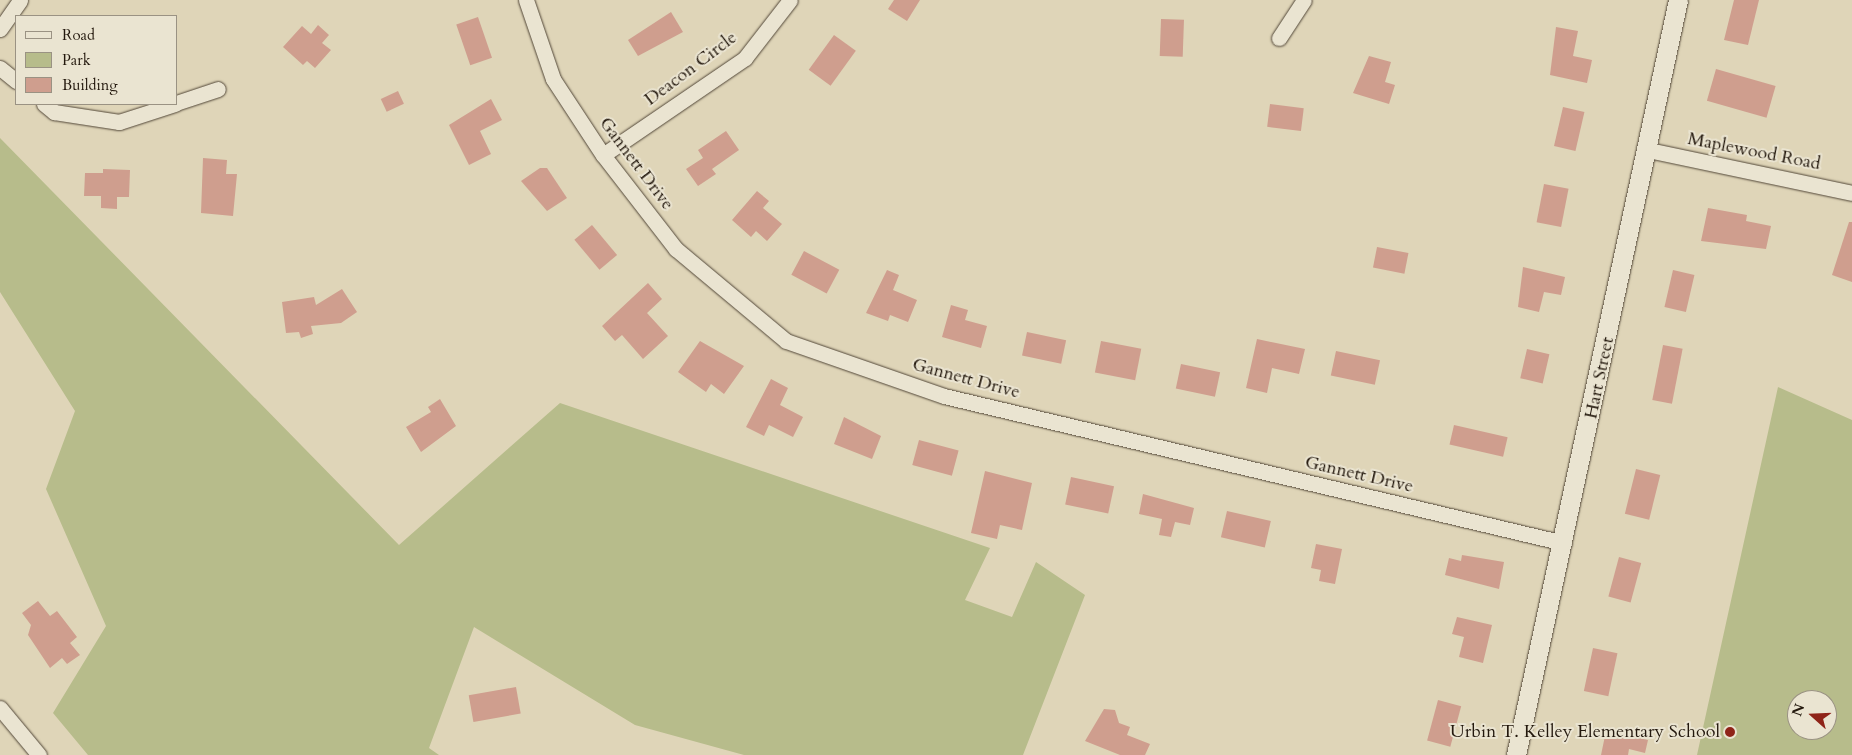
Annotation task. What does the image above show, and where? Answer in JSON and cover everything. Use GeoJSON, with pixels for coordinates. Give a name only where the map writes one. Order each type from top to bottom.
{"type":"FeatureCollection","features":[{"type":"Feature","properties":{"kind":"street"},"geometry":{"type":"LineString","coordinates":[[0,30],[20,0]]}},
{"type":"Feature","properties":{"kind":"street","name":"Gannett Drive"},"geometry":{"type":"LineString","coordinates":[[526,0],[553,79],[603,155],[676,249],[786,341],[944,396],[1564,543]]}},
{"type":"Feature","properties":{"kind":"street","name":"Deacon Circle"},"geometry":{"type":"LineString","coordinates":[[603,155],[745,58],[790,0]]}},
{"type":"Feature","properties":{"kind":"street"},"geometry":{"type":"LineString","coordinates":[[1279,38],[1304,0]]}},
{"type":"Feature","properties":{"kind":"street","name":"Hart Street"},"geometry":{"type":"LineString","coordinates":[[1516,755],[1564,543],[1678,0]]}},
{"type":"Feature","properties":{"kind":"street"},"geometry":{"type":"LineString","coordinates":[[0,68],[15,81]]}},
{"type":"Feature","properties":{"kind":"street"},"geometry":{"type":"LineString","coordinates":[[178,103],[218,90]]}},
{"type":"Feature","properties":{"kind":"street"},"geometry":{"type":"LineString","coordinates":[[45,105],[54,112],[119,122],[173,105]]}},
{"type":"Feature","properties":{"kind":"street","name":"Maplewood Road"},"geometry":{"type":"LineString","coordinates":[[1648,150],[1852,193]]}},
{"type":"Feature","properties":{"kind":"street"},"geometry":{"type":"LineString","coordinates":[[0,708],[39,755]]}},
{"type":"Feature","properties":{"kind":"green space"},"geometry":{"type":"Polygon","coordinates":[[[0,138],[399,545],[560,403],[990,548],[965,600],[1012,617],[1036,562],[1085,595],[1023,755],[744,755],[635,725],[474,627],[429,748],[439,755],[88,755],[53,713],[106,626],[46,489],[75,411],[0,292],[0,138]]]}},
{"type":"Feature","properties":{"kind":"green space"},"geometry":{"type":"Polygon","coordinates":[[[1778,387],[1852,420],[1852,755],[1697,755],[1778,387]]]}},
{"type":"Feature","properties":{"kind":"building"},"geometry":{"type":"Polygon","coordinates":[[[894,0],[920,0],[907,21],[888,9],[894,0]]]}},
{"type":"Feature","properties":{"kind":"building"},"geometry":{"type":"Polygon","coordinates":[[[1734,0],[1759,0],[1748,45],[1724,40],[1734,0]]]}},
{"type":"Feature","properties":{"kind":"building"},"geometry":{"type":"Polygon","coordinates":[[[671,12],[683,32],[638,56],[628,40],[671,12]]]}},
{"type":"Feature","properties":{"kind":"building"},"geometry":{"type":"Polygon","coordinates":[[[478,17],[492,58],[470,65],[456,24],[478,17]]]}},
{"type":"Feature","properties":{"kind":"building"},"geometry":{"type":"Polygon","coordinates":[[[1161,19],[1184,20],[1183,57],[1160,56],[1161,19]]]}},
{"type":"Feature","properties":{"kind":"building"},"geometry":{"type":"Polygon","coordinates":[[[318,25],[329,35],[322,43],[331,50],[315,68],[307,61],[303,65],[283,47],[302,26],[311,34],[318,25]]]}},
{"type":"Feature","properties":{"kind":"building"},"geometry":{"type":"Polygon","coordinates":[[[1556,27],[1578,31],[1573,56],[1592,60],[1587,83],[1550,75],[1556,27]]]}},
{"type":"Feature","properties":{"kind":"building"},"geometry":{"type":"Polygon","coordinates":[[[834,35],[856,51],[831,86],[809,70],[834,35]]]}},
{"type":"Feature","properties":{"kind":"building"},"geometry":{"type":"Polygon","coordinates":[[[1369,56],[1391,62],[1385,82],[1395,85],[1389,104],[1353,93],[1369,56]]]}},
{"type":"Feature","properties":{"kind":"building"},"geometry":{"type":"Polygon","coordinates":[[[1716,69],[1776,86],[1767,118],[1707,101],[1716,69]]]}},
{"type":"Feature","properties":{"kind":"building"},"geometry":{"type":"Polygon","coordinates":[[[398,91],[404,104],[387,112],[381,99],[398,91]]]}},
{"type":"Feature","properties":{"kind":"building"},"geometry":{"type":"Polygon","coordinates":[[[491,99],[502,120],[480,131],[491,154],[469,165],[449,125],[491,99]]]}},
{"type":"Feature","properties":{"kind":"building"},"geometry":{"type":"Polygon","coordinates":[[[1270,104],[1304,108],[1301,131],[1267,127],[1270,104]]]}},
{"type":"Feature","properties":{"kind":"building"},"geometry":{"type":"Polygon","coordinates":[[[1563,107],[1584,112],[1575,151],[1554,146],[1563,107]]]}},
{"type":"Feature","properties":{"kind":"building"},"geometry":{"type":"Polygon","coordinates":[[[726,131],[739,150],[712,169],[716,174],[698,186],[686,169],[703,158],[698,150],[726,131]]]}},
{"type":"Feature","properties":{"kind":"building"},"geometry":{"type":"Polygon","coordinates":[[[203,158],[227,160],[226,174],[237,174],[233,216],[201,213],[203,158]]]}},
{"type":"Feature","properties":{"kind":"building"},"geometry":{"type":"Polygon","coordinates":[[[540,168],[547,168],[567,198],[547,211],[521,181],[540,168]]]}},
{"type":"Feature","properties":{"kind":"building"},"geometry":{"type":"Polygon","coordinates":[[[103,169],[130,170],[129,197],[117,197],[117,209],[101,208],[101,196],[84,196],[85,173],[103,173],[103,169]]]}},
{"type":"Feature","properties":{"kind":"building"},"geometry":{"type":"Polygon","coordinates":[[[1544,184],[1569,189],[1561,227],[1537,222],[1544,184]]]}},
{"type":"Feature","properties":{"kind":"building"},"geometry":{"type":"Polygon","coordinates":[[[757,191],[769,201],[763,208],[782,224],[767,241],[756,231],[751,237],[732,220],[757,191]]]}},
{"type":"Feature","properties":{"kind":"building"},"geometry":{"type":"Polygon","coordinates":[[[1708,208],[1747,215],[1746,221],[1771,226],[1766,249],[1701,241],[1708,208]]]}},
{"type":"Feature","properties":{"kind":"building"},"geometry":{"type":"Polygon","coordinates":[[[1849,222],[1852,222],[1852,282],[1832,275],[1849,222]]]}},
{"type":"Feature","properties":{"kind":"building"},"geometry":{"type":"Polygon","coordinates":[[[592,225],[617,255],[599,270],[574,240],[592,225]]]}},
{"type":"Feature","properties":{"kind":"building"},"geometry":{"type":"Polygon","coordinates":[[[1377,247],[1408,253],[1404,274],[1373,268],[1377,247]]]}},
{"type":"Feature","properties":{"kind":"building"},"geometry":{"type":"Polygon","coordinates":[[[804,251],[839,270],[827,294],[791,275],[804,251]]]}},
{"type":"Feature","properties":{"kind":"building"},"geometry":{"type":"Polygon","coordinates":[[[1523,267],[1565,277],[1561,295],[1544,292],[1539,312],[1518,307],[1523,267]]]}},
{"type":"Feature","properties":{"kind":"building"},"geometry":{"type":"Polygon","coordinates":[[[887,270],[899,275],[893,290],[917,300],[908,322],[890,315],[888,321],[866,313],[887,270]]]}},
{"type":"Feature","properties":{"kind":"building"},"geometry":{"type":"Polygon","coordinates":[[[1673,270],[1694,275],[1686,312],[1664,307],[1673,270]]]}},
{"type":"Feature","properties":{"kind":"building"},"geometry":{"type":"Polygon","coordinates":[[[648,283],[662,299],[647,313],[668,336],[643,359],[622,335],[615,341],[602,326],[648,283]]]}},
{"type":"Feature","properties":{"kind":"building"},"geometry":{"type":"Polygon","coordinates":[[[342,289],[357,312],[341,323],[311,326],[313,334],[301,338],[299,332],[286,333],[282,302],[314,297],[316,305],[342,289]]]}},
{"type":"Feature","properties":{"kind":"building"},"geometry":{"type":"Polygon","coordinates":[[[951,305],[968,310],[965,320],[987,326],[981,348],[942,337],[951,305]]]}},
{"type":"Feature","properties":{"kind":"building"},"geometry":{"type":"Polygon","coordinates":[[[1027,332],[1066,340],[1061,364],[1022,355],[1027,332]]]}},
{"type":"Feature","properties":{"kind":"building"},"geometry":{"type":"Polygon","coordinates":[[[1257,339],[1305,349],[1299,374],[1272,368],[1267,393],[1246,388],[1257,339]]]}},
{"type":"Feature","properties":{"kind":"building"},"geometry":{"type":"Polygon","coordinates":[[[700,341],[744,366],[724,394],[711,384],[706,392],[678,372],[700,341]]]}},
{"type":"Feature","properties":{"kind":"building"},"geometry":{"type":"Polygon","coordinates":[[[1101,341],[1141,349],[1135,380],[1095,372],[1101,341]]]}},
{"type":"Feature","properties":{"kind":"building"},"geometry":{"type":"Polygon","coordinates":[[[1663,345],[1683,349],[1672,404],[1652,400],[1663,345]]]}},
{"type":"Feature","properties":{"kind":"building"},"geometry":{"type":"Polygon","coordinates":[[[1527,349],[1549,354],[1543,383],[1520,378],[1527,349]]]}},
{"type":"Feature","properties":{"kind":"building"},"geometry":{"type":"Polygon","coordinates":[[[1336,351],[1380,360],[1375,385],[1331,375],[1336,351]]]}},
{"type":"Feature","properties":{"kind":"building"},"geometry":{"type":"Polygon","coordinates":[[[1181,364],[1220,372],[1215,397],[1176,388],[1181,364]]]}},
{"type":"Feature","properties":{"kind":"building"},"geometry":{"type":"Polygon","coordinates":[[[771,379],[788,388],[780,405],[803,417],[793,437],[769,425],[764,436],[746,427],[771,379]]]}},
{"type":"Feature","properties":{"kind":"building"},"geometry":{"type":"Polygon","coordinates":[[[440,399],[456,426],[421,452],[406,427],[431,412],[428,407],[440,399]]]}},
{"type":"Feature","properties":{"kind":"building"},"geometry":{"type":"Polygon","coordinates":[[[844,417],[881,436],[872,459],[834,444],[844,417]]]}},
{"type":"Feature","properties":{"kind":"building"},"geometry":{"type":"Polygon","coordinates":[[[1454,425],[1508,437],[1503,457],[1450,444],[1454,425]]]}},
{"type":"Feature","properties":{"kind":"building"},"geometry":{"type":"Polygon","coordinates":[[[919,440],[959,451],[952,476],[912,465],[919,440]]]}},
{"type":"Feature","properties":{"kind":"building"},"geometry":{"type":"Polygon","coordinates":[[[1636,469],[1660,475],[1649,520],[1625,514],[1636,469]]]}},
{"type":"Feature","properties":{"kind":"building"},"geometry":{"type":"Polygon","coordinates":[[[985,471],[1032,483],[1022,530],[1000,525],[997,539],[971,533],[985,471]]]}},
{"type":"Feature","properties":{"kind":"building"},"geometry":{"type":"Polygon","coordinates":[[[1071,477],[1114,486],[1108,514],[1065,504],[1071,477]]]}},
{"type":"Feature","properties":{"kind":"building"},"geometry":{"type":"Polygon","coordinates":[[[1143,494],[1194,508],[1190,525],[1175,522],[1171,537],[1159,535],[1162,519],[1139,514],[1143,494]]]}},
{"type":"Feature","properties":{"kind":"building"},"geometry":{"type":"Polygon","coordinates":[[[1227,511],[1271,521],[1265,547],[1221,537],[1227,511]]]}},
{"type":"Feature","properties":{"kind":"building"},"geometry":{"type":"Polygon","coordinates":[[[1316,544],[1342,549],[1335,584],[1319,581],[1321,570],[1311,568],[1316,544]]]}},
{"type":"Feature","properties":{"kind":"building"},"geometry":{"type":"Polygon","coordinates":[[[1462,555],[1504,562],[1499,589],[1445,575],[1449,558],[1461,561],[1462,555]]]}},
{"type":"Feature","properties":{"kind":"building"},"geometry":{"type":"Polygon","coordinates":[[[1619,557],[1641,563],[1631,603],[1608,597],[1619,557]]]}},
{"type":"Feature","properties":{"kind":"building"},"geometry":{"type":"Polygon","coordinates":[[[38,601],[50,616],[57,611],[77,637],[70,643],[80,655],[67,664],[62,658],[50,668],[28,635],[31,625],[22,613],[38,601]]]}},
{"type":"Feature","properties":{"kind":"building"},"geometry":{"type":"Polygon","coordinates":[[[1457,617],[1492,625],[1483,663],[1459,657],[1464,637],[1452,634],[1457,617]]]}},
{"type":"Feature","properties":{"kind":"building"},"geometry":{"type":"Polygon","coordinates":[[[1593,648],[1617,653],[1608,696],[1584,691],[1593,648]]]}},
{"type":"Feature","properties":{"kind":"building"},"geometry":{"type":"Polygon","coordinates":[[[516,687],[521,714],[473,722],[469,695],[516,687]]]}},
{"type":"Feature","properties":{"kind":"building"},"geometry":{"type":"Polygon","coordinates":[[[1438,700],[1461,706],[1450,747],[1427,741],[1438,700]]]}},
{"type":"Feature","properties":{"kind":"building"},"geometry":{"type":"Polygon","coordinates":[[[1104,709],[1115,710],[1119,723],[1130,727],[1127,735],[1150,744],[1145,755],[1120,755],[1085,741],[1104,709]]]}},
{"type":"Feature","properties":{"kind":"building"},"geometry":{"type":"Polygon","coordinates":[[[1606,731],[1648,740],[1645,753],[1629,749],[1628,755],[1601,755],[1606,731]]]}},
{"type":"Feature","properties":{"kind":"place","name":"Urbin T. Kelley Elementary School"},"geometry":{"type":"Point","coordinates":[1730,732]}}]}
